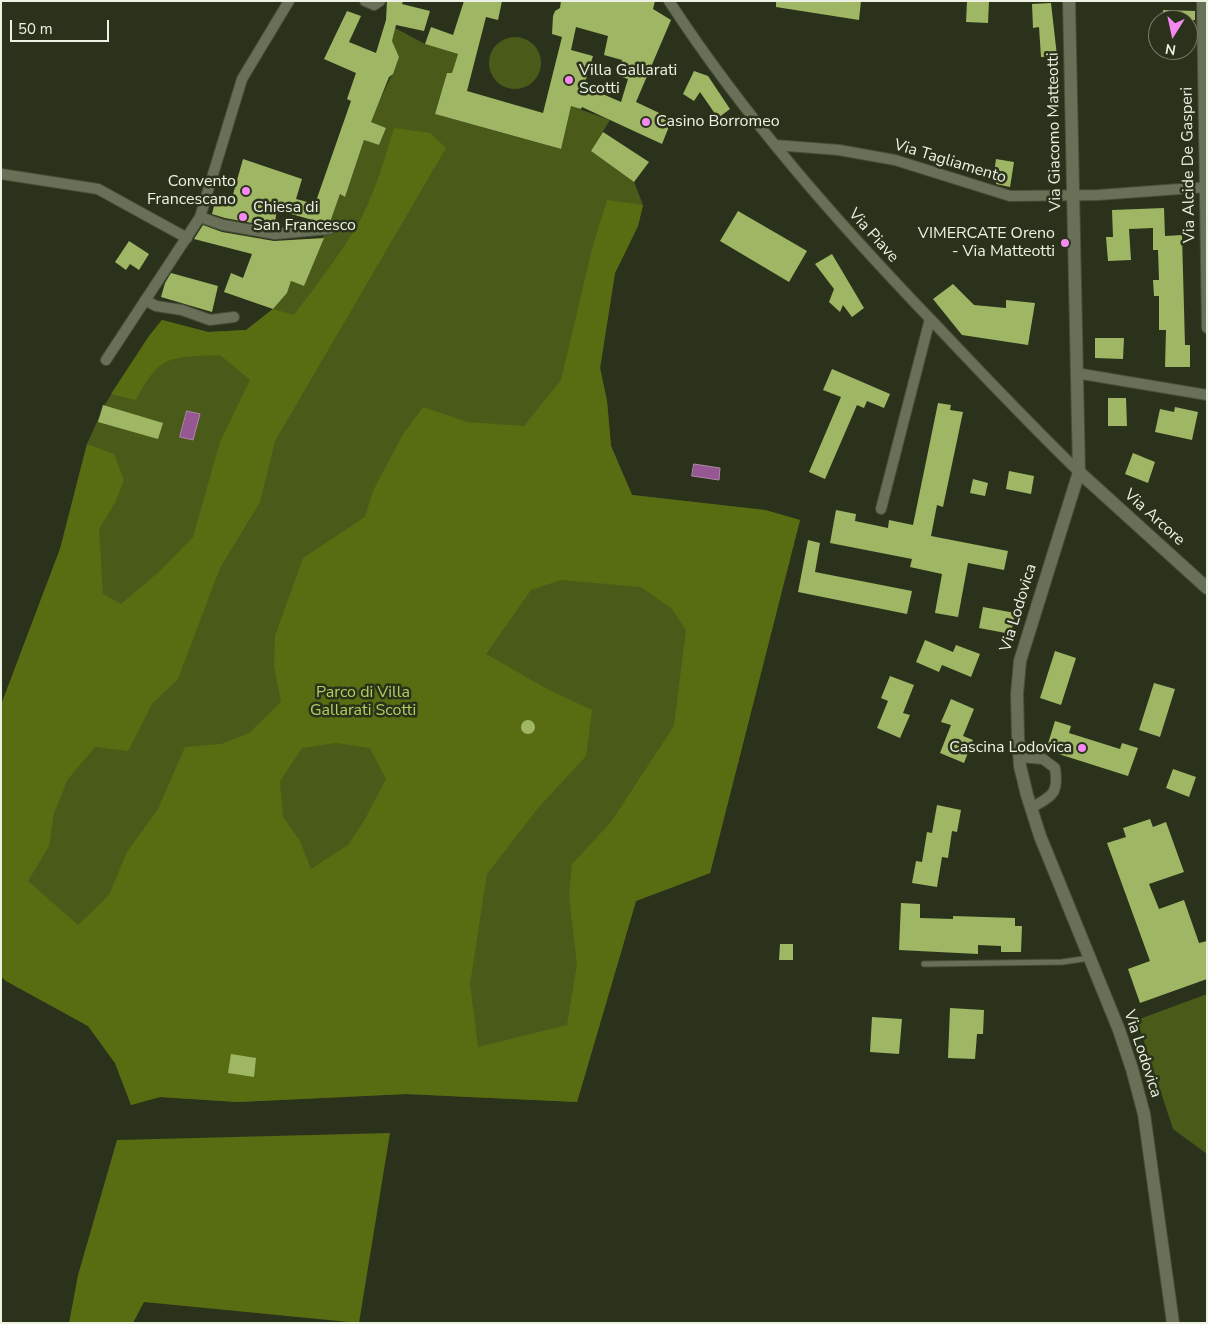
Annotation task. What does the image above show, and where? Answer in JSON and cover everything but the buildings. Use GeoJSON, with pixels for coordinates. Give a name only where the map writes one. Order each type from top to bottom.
{"type":"FeatureCollection","features":[{"type":"Feature","properties":{"kind":"street"},"geometry":{"type":"LineString","coordinates":[[106,360],[200,216],[242,79],[289,1]]}},
{"type":"Feature","properties":{"kind":"street"},"geometry":{"type":"LineString","coordinates":[[365,1],[374,5],[380,1]]}},
{"type":"Feature","properties":{"kind":"street","name":"Via Piave"},"geometry":{"type":"LineString","coordinates":[[669,1],[747,113],[826,207],[930,319],[1079,472]]}},
{"type":"Feature","properties":{"kind":"street","name":"Via Giacomo Matteotti"},"geometry":{"type":"LineString","coordinates":[[1069,1],[1079,472]]}},
{"type":"Feature","properties":{"kind":"street","name":"Via Alcide De Gasperi"},"geometry":{"type":"LineString","coordinates":[[1202,1],[1205,86],[1207,328]]}},
{"type":"Feature","properties":{"kind":"street","name":"Via Tagliamento"},"geometry":{"type":"LineString","coordinates":[[775,145],[839,150],[895,160],[1010,196],[1072,195],[1206,187]]}},
{"type":"Feature","properties":{"kind":"street"},"geometry":{"type":"LineString","coordinates":[[1,174],[98,189],[186,238]]}},
{"type":"Feature","properties":{"kind":"street"},"geometry":{"type":"LineString","coordinates":[[200,216],[223,225],[275,234],[329,229]]}},
{"type":"Feature","properties":{"kind":"street"},"geometry":{"type":"LineString","coordinates":[[145,300],[156,306],[182,310],[210,320],[234,317]]}},
{"type":"Feature","properties":{"kind":"street"},"geometry":{"type":"LineString","coordinates":[[881,508],[930,319]]}},
{"type":"Feature","properties":{"kind":"street"},"geometry":{"type":"LineString","coordinates":[[1076,373],[1207,395]]}},
{"type":"Feature","properties":{"kind":"street","name":"Via Arcore"},"geometry":{"type":"LineString","coordinates":[[1079,472],[1207,588]]}},
{"type":"Feature","properties":{"kind":"street","name":"Via Lodovica"},"geometry":{"type":"LineString","coordinates":[[1079,472],[1020,661],[1017,713],[1020,757],[1031,808],[1040,836],[1122,1038],[1144,1114],[1173,1323]]}},
{"type":"Feature","properties":{"kind":"street"},"geometry":{"type":"LineString","coordinates":[[1020,757],[1043,759],[1055,768],[1057,783],[1052,796],[1031,808]]}},
{"type":"Feature","properties":{"kind":"lane"},"geometry":{"type":"LineString","coordinates":[[924,964],[1062,962],[1090,958]]}},
{"type":"Feature","properties":{"kind":"green space","name":"Parco di Villa Gallarati Scotti"},"geometry":{"type":"Polygon","coordinates":[[[395,28],[425,44],[458,54],[452,73],[447,73],[435,114],[560,149],[552,98],[578,104],[579,109],[610,120],[591,151],[634,182],[643,205],[638,226],[615,273],[600,368],[607,401],[611,446],[632,495],[765,510],[800,520],[710,873],[636,901],[577,1102],[406,1094],[238,1102],[160,1097],[131,1105],[115,1063],[88,1026],[6,981],[1,976],[1,705],[60,549],[87,444],[105,404],[149,336],[162,320],[208,332],[246,330],[273,309],[287,293],[291,281],[304,286],[340,194],[345,197],[364,140],[379,145],[386,128],[359,117],[374,114],[399,57],[395,48],[390,48],[395,28]]]}},
{"type":"Feature","properties":{"kind":"green space"},"geometry":{"type":"Polygon","coordinates":[[[515,37],[525,39],[533,45],[539,53],[541,63],[539,73],[533,81],[525,87],[515,89],[505,87],[497,81],[491,73],[489,63],[491,53],[497,45],[505,39],[515,37]]]}},
{"type":"Feature","properties":{"kind":"green space","name":"Parco di Villa Gallarati Scotti"},"geometry":{"type":"Polygon","coordinates":[[[394,128],[430,133],[446,148],[275,441],[260,502],[220,568],[178,679],[152,704],[128,751],[95,747],[68,779],[54,813],[49,846],[28,881],[78,925],[109,895],[127,852],[158,809],[185,747],[221,744],[249,733],[281,702],[274,666],[275,636],[303,558],[365,517],[373,491],[402,436],[423,407],[467,422],[524,426],[561,380],[592,249],[607,200],[643,205],[638,226],[615,273],[600,368],[607,401],[611,446],[632,495],[765,510],[800,520],[710,873],[636,901],[577,1102],[406,1094],[238,1102],[160,1097],[131,1105],[115,1063],[88,1026],[6,981],[1,976],[1,705],[60,549],[87,444],[114,454],[124,480],[115,503],[99,529],[103,594],[121,604],[161,570],[193,537],[220,442],[250,380],[220,355],[178,358],[168,361],[152,374],[136,400],[111,394],[149,336],[162,320],[208,332],[246,330],[273,309],[294,315],[335,260],[363,215],[374,191],[394,128]],[[561,580],[531,590],[486,654],[549,690],[592,710],[586,756],[538,808],[487,874],[470,984],[478,1047],[567,1025],[577,964],[569,896],[572,864],[611,822],[674,726],[686,630],[672,609],[641,587],[561,580]],[[336,743],[302,748],[280,781],[283,817],[300,841],[311,869],[348,845],[364,821],[386,779],[370,748],[336,743]]]}},
{"type":"Feature","properties":{"kind":"green space"},"geometry":{"type":"Polygon","coordinates":[[[1207,994],[1207,1154],[1173,1129],[1137,1020],[1207,994]]]}},
{"type":"Feature","properties":{"kind":"green space"},"geometry":{"type":"Polygon","coordinates":[[[390,1133],[359,1323],[144,1302],[133,1323],[69,1323],[78,1275],[117,1140],[390,1133]]]}},
{"type":"Feature","properties":{"kind":"shaded area"},"geometry":{"type":"Polygon","coordinates":[[[187,411],[200,414],[193,440],[180,437],[187,411]]]}},
{"type":"Feature","properties":{"kind":"shaded area"},"geometry":{"type":"Polygon","coordinates":[[[694,464],[720,468],[719,480],[692,476],[694,464]]]}},
{"type":"Feature","properties":{"kind":"place","name":"Villa Gallarati Scotti"},"geometry":{"type":"Point","coordinates":[569,80]}},
{"type":"Feature","properties":{"kind":"place","name":"Casino Borromeo"},"geometry":{"type":"Point","coordinates":[646,122]}},
{"type":"Feature","properties":{"kind":"place","name":"Convento Francescano"},"geometry":{"type":"Point","coordinates":[246,191]}},
{"type":"Feature","properties":{"kind":"place","name":"Chiesa di San Francesco"},"geometry":{"type":"Point","coordinates":[243,217]}},
{"type":"Feature","properties":{"kind":"place","name":"VIMERCATE Oreno - Via Matteotti"},"geometry":{"type":"Point","coordinates":[1065,243]}},
{"type":"Feature","properties":{"kind":"place","name":"Cascina Lodovica"},"geometry":{"type":"Point","coordinates":[1082,748]}}]}
